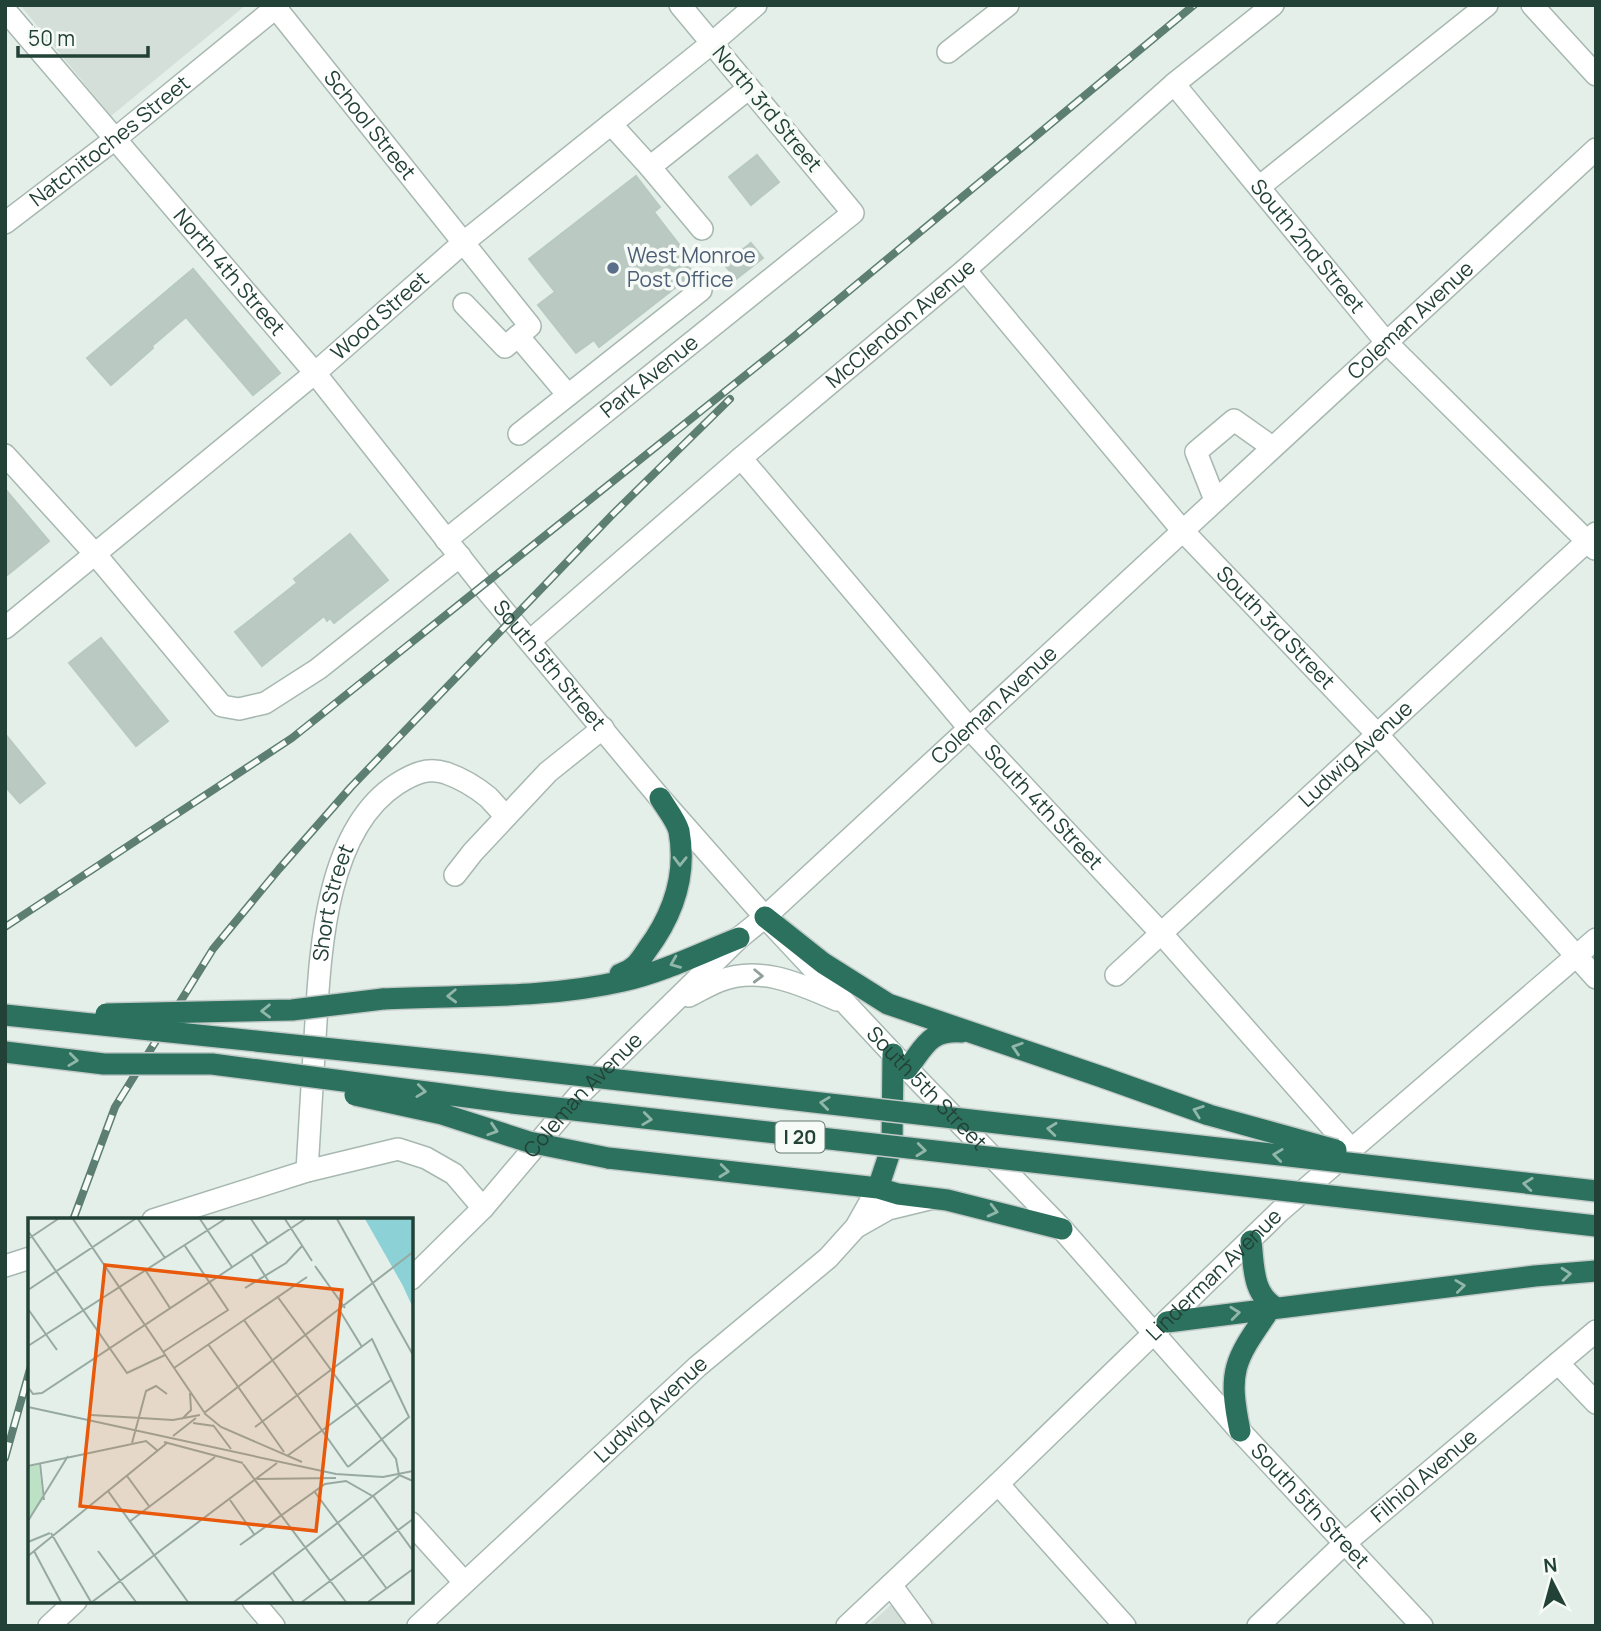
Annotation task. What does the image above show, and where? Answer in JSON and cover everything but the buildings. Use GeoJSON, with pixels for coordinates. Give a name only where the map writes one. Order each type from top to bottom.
{"type":"FeatureCollection","features":[{"type":"Feature","properties":{"kind":"highway"},"geometry":{"type":"LineString","coordinates":[[562,992],[633,970],[659,934],[674,906],[682,863],[678,828],[660,798]]}},
{"type":"Feature","properties":{"kind":"highway"},"geometry":{"type":"LineString","coordinates":[[765,917],[822,963],[888,1004],[1209,1115],[1284,1137],[1454,1175]]}},
{"type":"Feature","properties":{"kind":"highway"},"geometry":{"type":"LineString","coordinates":[[7,1015],[292,1010],[383,999],[562,992],[625,981],[739,938]]}},
{"type":"Feature","properties":{"kind":"highway","name":"I 20"},"geometry":{"type":"LineString","coordinates":[[7,1015],[487,1065],[1596,1191]]}},
{"type":"Feature","properties":{"kind":"highway"},"geometry":{"type":"LineString","coordinates":[[878,1188],[892,1146],[900,1062],[934,1036],[955,1031],[968,1032]]}},
{"type":"Feature","properties":{"kind":"highway","name":"I 20"},"geometry":{"type":"LineString","coordinates":[[5,1052],[104,1064],[212,1064],[512,1103],[1596,1226]]}},
{"type":"Feature","properties":{"kind":"highway"},"geometry":{"type":"LineString","coordinates":[[212,1064],[442,1114],[529,1142],[608,1158],[878,1188],[1062,1229]]}},
{"type":"Feature","properties":{"kind":"highway"},"geometry":{"type":"LineString","coordinates":[[1251,1241],[1257,1290],[1273,1308]]}},
{"type":"Feature","properties":{"kind":"highway"},"geometry":{"type":"LineString","coordinates":[[1161,1328],[1273,1308],[1596,1271]]}},
{"type":"Feature","properties":{"kind":"highway"},"geometry":{"type":"LineString","coordinates":[[1240,1431],[1233,1390],[1236,1363],[1273,1308]]}},
{"type":"Feature","properties":{"kind":"street","name":"North 3rd Street"},"geometry":{"type":"LineString","coordinates":[[680,5],[853,213]]}},
{"type":"Feature","properties":{"kind":"street","name":"Wood Street"},"geometry":{"type":"LineString","coordinates":[[5,628],[315,373],[464,242],[756,5]]}},
{"type":"Feature","properties":{"kind":"street"},"geometry":{"type":"LineString","coordinates":[[948,52],[1008,5]]}},
{"type":"Feature","properties":{"kind":"street","name":"McClendon Avenue"},"geometry":{"type":"LineString","coordinates":[[530,641],[741,458],[965,270],[1174,84],[1273,5]]}},
{"type":"Feature","properties":{"kind":"street"},"geometry":{"type":"LineString","coordinates":[[1259,187],[1487,5]]}},
{"type":"Feature","properties":{"kind":"street"},"geometry":{"type":"LineString","coordinates":[[1532,5],[1596,75]]}},
{"type":"Feature","properties":{"kind":"street","name":"Natchitoches Street"},"geometry":{"type":"LineString","coordinates":[[5,223],[115,139],[277,7]]}},
{"type":"Feature","properties":{"kind":"street","name":"School Street"},"geometry":{"type":"LineString","coordinates":[[277,7],[530,326],[518,336]]}},
{"type":"Feature","properties":{"kind":"street","name":"North 4th Street"},"geometry":{"type":"LineString","coordinates":[[5,10],[315,373],[446,540]]}},
{"type":"Feature","properties":{"kind":"street","name":"South 2nd Street"},"geometry":{"type":"LineString","coordinates":[[1174,84],[1386,342],[1593,541]]}},
{"type":"Feature","properties":{"kind":"street"},"geometry":{"type":"LineString","coordinates":[[650,167],[749,88]]}},
{"type":"Feature","properties":{"kind":"street"},"geometry":{"type":"LineString","coordinates":[[611,124],[702,229]]}},
{"type":"Feature","properties":{"kind":"street","name":"Coleman Avenue"},"geometry":{"type":"LineString","coordinates":[[413,1277],[483,1208],[577,1097],[739,938],[765,917],[1596,149]]}},
{"type":"Feature","properties":{"kind":"street","name":"Park Avenue"},"geometry":{"type":"LineString","coordinates":[[446,540],[853,213]]}},
{"type":"Feature","properties":{"kind":"street","name":"South 3rd Street"},"geometry":{"type":"LineString","coordinates":[[965,270],[1182,530],[1377,734],[1596,978]]}},
{"type":"Feature","properties":{"kind":"street"},"geometry":{"type":"LineString","coordinates":[[519,434],[701,290]]}},
{"type":"Feature","properties":{"kind":"street"},"geometry":{"type":"LineString","coordinates":[[464,304],[505,347],[518,336],[569,395]]}},
{"type":"Feature","properties":{"kind":"street"},"geometry":{"type":"LineString","coordinates":[[1215,500],[1196,453],[1234,421],[1272,447]]}},
{"type":"Feature","properties":{"kind":"street"},"geometry":{"type":"LineString","coordinates":[[5,455],[96,555],[215,700],[222,706],[235,709],[251,708],[265,703],[318,669],[460,556]]}},
{"type":"Feature","properties":{"kind":"street","name":"South 4th Street"},"geometry":{"type":"LineString","coordinates":[[741,458],[969,728],[1161,933],[1352,1150]]}},
{"type":"Feature","properties":{"kind":"street","name":"South 5th Street"},"geometry":{"type":"LineString","coordinates":[[446,540],[660,798],[765,917],[900,1062],[1161,1328],[1240,1431],[1422,1626]]}},
{"type":"Feature","properties":{"kind":"street","name":"Ludwig Avenue"},"geometry":{"type":"LineString","coordinates":[[1116,975],[1377,734],[1593,541]]}},
{"type":"Feature","properties":{"kind":"street"},"geometry":{"type":"LineString","coordinates":[[455,875],[548,772],[603,728]]}},
{"type":"Feature","properties":{"kind":"street","name":"Short Street"},"geometry":{"type":"LineString","coordinates":[[307,1171],[324,927],[348,843],[362,817],[386,791],[414,773],[426,770],[445,773],[461,780],[488,797],[506,816]]}},
{"type":"Feature","properties":{"kind":"street","name":"Linderman Avenue"},"geometry":{"type":"LineString","coordinates":[[847,1626],[1161,1328],[1280,1211],[1596,939]]}},
{"type":"Feature","properties":{"kind":"street"},"geometry":{"type":"LineString","coordinates":[[671,1004],[721,980],[743,976],[789,980],[845,1003]]}},
{"type":"Feature","properties":{"kind":"street"},"geometry":{"type":"LineString","coordinates":[[158,1218],[307,1171],[398,1149],[426,1158],[454,1174],[483,1208]]}},
{"type":"Feature","properties":{"kind":"street","name":"Ludwig Avenue"},"geometry":{"type":"LineString","coordinates":[[418,1626],[698,1366],[828,1258],[856,1227],[878,1188]]}},
{"type":"Feature","properties":{"kind":"street"},"geometry":{"type":"LineString","coordinates":[[856,1227],[888,1209],[932,1198]]}},
{"type":"Feature","properties":{"kind":"street"},"geometry":{"type":"LineString","coordinates":[[5,1266],[28,1259]]}},
{"type":"Feature","properties":{"kind":"street","name":"Filhiol Avenue"},"geometry":{"type":"LineString","coordinates":[[1258,1626],[1345,1543],[1596,1331]]}},
{"type":"Feature","properties":{"kind":"street"},"geometry":{"type":"LineString","coordinates":[[1558,1363],[1596,1403]]}},
{"type":"Feature","properties":{"kind":"street"},"geometry":{"type":"LineString","coordinates":[[998,1484],[1125,1626]]}},
{"type":"Feature","properties":{"kind":"street"},"geometry":{"type":"LineString","coordinates":[[413,1525],[464,1582]]}},
{"type":"Feature","properties":{"kind":"street"},"geometry":{"type":"LineString","coordinates":[[891,1585],[921,1626]]}},
{"type":"Feature","properties":{"kind":"street"},"geometry":{"type":"LineString","coordinates":[[49,1626],[74,1603]]}},
{"type":"Feature","properties":{"kind":"street"},"geometry":{"type":"LineString","coordinates":[[255,1603],[274,1626]]}},
{"type":"Feature","properties":{"kind":"shaded area"},"geometry":{"type":"Polygon","coordinates":[[[20,5],[246,5],[111,116],[20,5]]]}},
{"type":"Feature","properties":{"kind":"shaded area"},"geometry":{"type":"Polygon","coordinates":[[[906,1591],[938,1626],[868,1626],[906,1591]]]}},
{"type":"Feature","properties":{"kind":"railway"},"geometry":{"type":"LineString","coordinates":[[5,927],[292,738],[792,338],[1194,5]]}},
{"type":"Feature","properties":{"kind":"railway"},"geometry":{"type":"LineString","coordinates":[[74,1218],[115,1107],[213,949],[351,787],[612,515],[730,399]]}},
{"type":"Feature","properties":{"kind":"railway"},"geometry":{"type":"LineString","coordinates":[[5,1458],[28,1376]]}},
{"type":"Feature","properties":{"kind":"place","name":"West Monroe Post Office"},"geometry":{"type":"Point","coordinates":[613,268]}}]}
